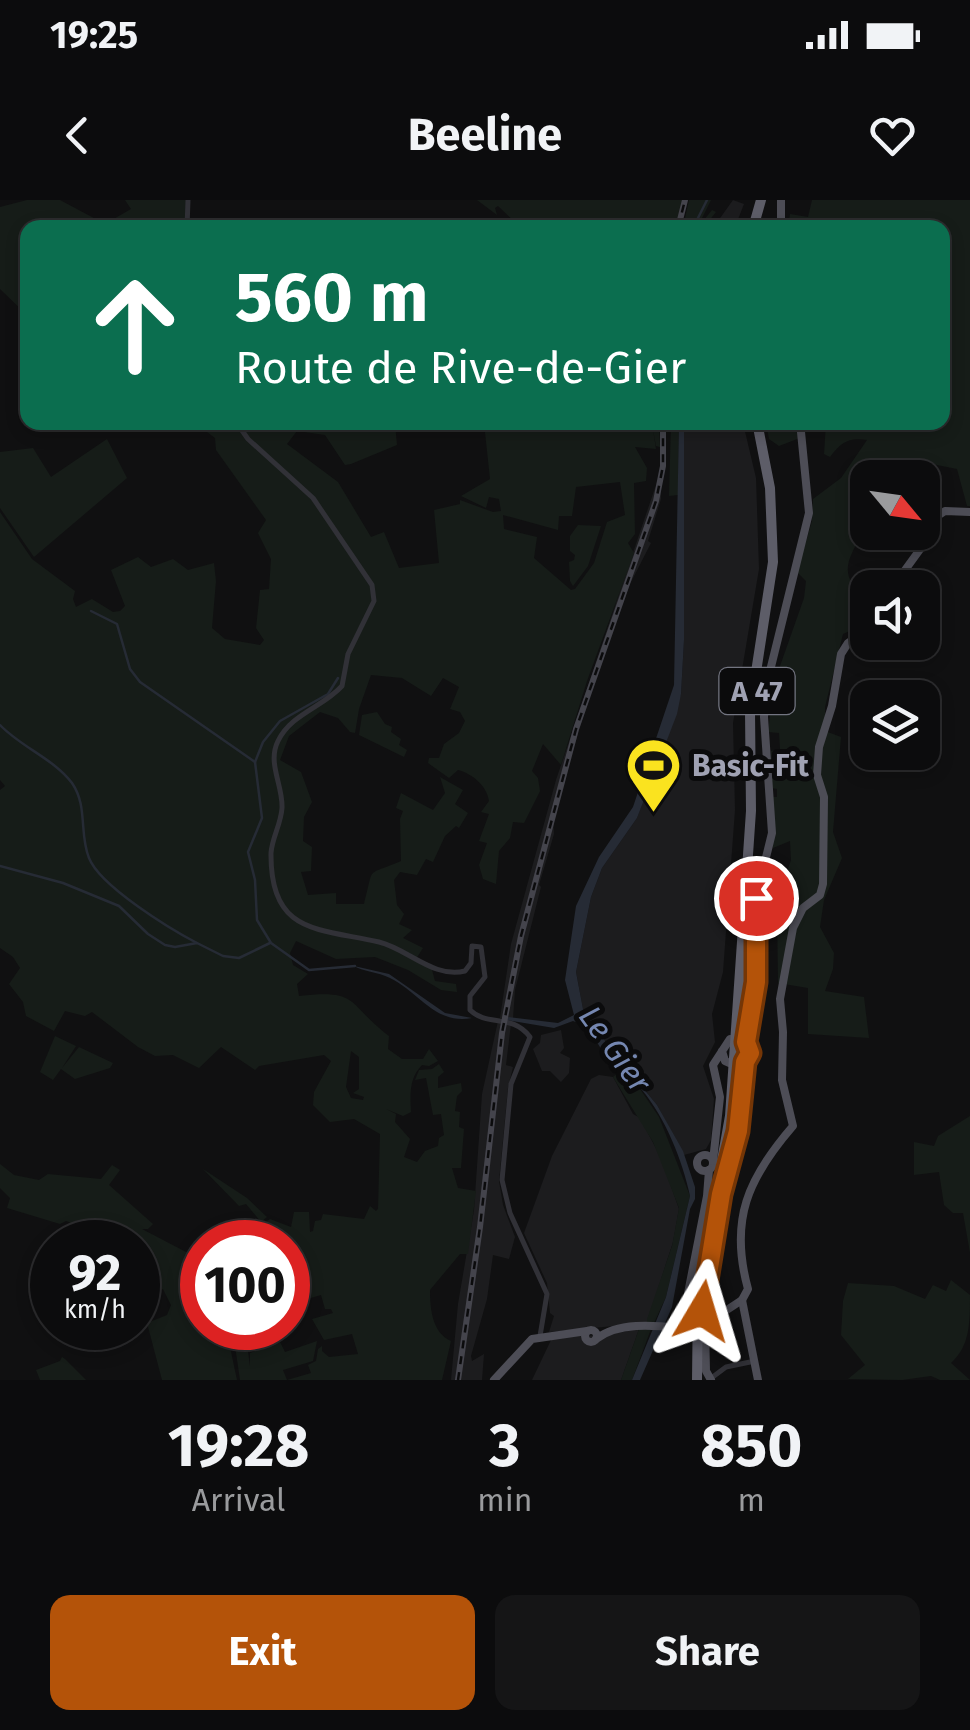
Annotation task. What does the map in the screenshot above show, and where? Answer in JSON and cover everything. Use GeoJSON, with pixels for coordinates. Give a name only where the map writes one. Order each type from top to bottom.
{"type":"FeatureCollection","features":[{"type":"Feature","properties":{"kind":"highway","name":"A 47"},"geometry":{"type":"LineString","coordinates":[[698,1380],[698,1295],[730,1116],[748,875],[750,711],[773,562],[770,488],[761,430]]}},
{"type":"Feature","properties":{"kind":"highway","name":"A 47"},"geometry":{"type":"LineString","coordinates":[[698,1380],[704,1286],[736,1100],[756,812],[754,710],[778,548],[775,488],[762,430]]}},
{"type":"Feature","properties":{"kind":"highway"},"geometry":{"type":"LineString","coordinates":[[720,1176],[724,1060]]}},
{"type":"Feature","properties":{"kind":"highway"},"geometry":{"type":"LineString","coordinates":[[721,1194],[738,1131],[744,1063]]}},
{"type":"Feature","properties":{"kind":"main road"},"geometry":{"type":"LineString","coordinates":[[724,1060],[744,1063],[750,1053],[742,1037],[756,982],[756,898],[772,832],[764,717],[766,687],[810,513],[801,430]]}},
{"type":"Feature","properties":{"kind":"main road"},"geometry":{"type":"LineString","coordinates":[[905,570],[929,537],[936,517],[945,512],[970,512]]}},
{"type":"Feature","properties":{"kind":"main road"},"geometry":{"type":"LineString","coordinates":[[494,1380],[526,1342],[540,1336],[692,1325],[742,1300],[748,1290],[738,1235],[750,1194],[768,1155],[793,1126],[782,1080],[780,999],[793,928],[803,908],[820,895],[823,884],[824,797],[817,775],[819,747],[832,706],[841,654],[850,641]]}},
{"type":"Feature","properties":{"kind":"main road"},"geometry":{"type":"LineString","coordinates":[[710,1380],[692,1325],[688,1292],[720,1097],[712,1072],[724,1060],[726,1042],[742,1037]]}},
{"type":"Feature","properties":{"kind":"main road"},"geometry":{"type":"LineString","coordinates":[[742,1300],[758,1380]]}},
{"type":"Feature","properties":{"kind":"street"},"geometry":{"type":"LineString","coordinates":[[242,430],[327,515],[336,534],[371,581],[374,593],[348,654],[342,686],[288,726],[276,747],[274,764],[282,808],[271,854],[279,904],[287,914],[324,932],[385,944],[448,972],[467,969],[472,963],[470,949],[478,945],[484,953],[486,974],[470,996],[469,1008],[478,1017],[516,1023],[530,1037],[512,1084],[502,1180],[510,1213],[547,1294],[540,1336]]}},
{"type":"Feature","properties":{"kind":"street"},"geometry":{"type":"LineString","coordinates":[[710,1380],[726,1367],[755,1360]]}},
{"type":"Feature","properties":{"kind":"shaded area"},"geometry":{"type":"Polygon","coordinates":[[[27,200],[60,200],[98,220],[20,220],[20,308],[0,289],[0,207],[27,200]]]}},
{"type":"Feature","properties":{"kind":"shaded area"},"geometry":{"type":"Polygon","coordinates":[[[125,200],[186,200],[185,220],[112,220],[131,209],[125,200]]]}},
{"type":"Feature","properties":{"kind":"shaded area"},"geometry":{"type":"Polygon","coordinates":[[[477,200],[683,200],[679,220],[513,220],[498,206],[497,215],[477,200]]]}},
{"type":"Feature","properties":{"kind":"shaded area"},"geometry":{"type":"Polygon","coordinates":[[[689,200],[711,200],[704,220],[685,220],[689,200]]]}},
{"type":"Feature","properties":{"kind":"shaded area"},"geometry":{"type":"Polygon","coordinates":[[[733,200],[744,204],[738,220],[719,220],[733,200]]]}},
{"type":"Feature","properties":{"kind":"shaded area"},"geometry":{"type":"Polygon","coordinates":[[[812,200],[970,200],[970,506],[957,469],[940,466],[940,460],[853,460],[867,440],[855,439],[830,457],[824,454],[826,430],[950,430],[950,220],[789,220],[790,214],[808,217],[812,200]]]}},
{"type":"Feature","properties":{"kind":"shaded area"},"geometry":{"type":"Polygon","coordinates":[[[204,430],[396,430],[397,445],[345,465],[325,435],[297,431],[287,444],[338,482],[371,537],[384,532],[399,568],[439,563],[434,510],[460,504],[460,500],[493,512],[501,511],[499,499],[489,497],[486,508],[461,496],[490,479],[485,430],[653,430],[656,449],[635,447],[647,468],[646,481],[634,483],[635,534],[628,543],[634,553],[561,765],[543,744],[532,771],[540,791],[524,823],[513,822],[510,838],[499,851],[496,884],[483,879],[479,865],[487,843],[479,841],[489,814],[481,812],[489,801],[485,790],[464,772],[458,770],[449,778],[428,763],[429,758],[439,758],[444,744],[459,733],[465,721],[460,712],[450,709],[459,687],[443,678],[431,696],[402,678],[371,675],[355,733],[338,718],[320,712],[289,736],[280,760],[301,772],[312,802],[304,817],[303,841],[312,847],[311,871],[301,872],[308,895],[336,893],[336,904],[364,904],[373,874],[401,861],[403,811],[396,808],[401,793],[433,810],[445,793],[440,777],[463,790],[455,804],[468,813],[459,828],[456,826],[445,836],[433,862],[426,859],[417,875],[400,872],[394,880],[397,905],[404,914],[399,924],[412,930],[403,938],[423,948],[416,959],[432,970],[435,981],[456,984],[457,992],[441,990],[408,970],[375,957],[336,959],[296,941],[290,953],[293,965],[308,974],[297,984],[299,996],[343,997],[389,1036],[388,1049],[402,1059],[423,1059],[429,1049],[438,1061],[422,1065],[415,1075],[411,1112],[403,1116],[386,1109],[396,1114],[395,1122],[410,1139],[404,1157],[417,1162],[425,1151],[438,1146],[444,1135],[441,1114],[433,1115],[426,1078],[415,1080],[419,1070],[439,1064],[444,1072],[438,1077],[438,1088],[461,1083],[455,1111],[460,1112],[459,1127],[464,1129],[461,1168],[452,1168],[458,1188],[476,1191],[468,1254],[460,1254],[430,1290],[436,1326],[451,1341],[442,1380],[287,1380],[311,1373],[308,1365],[316,1361],[322,1346],[329,1357],[358,1354],[352,1334],[324,1340],[312,1319],[333,1313],[325,1309],[321,1295],[310,1298],[310,1232],[323,1214],[364,1219],[370,1206],[378,1209],[380,1134],[354,1119],[330,1122],[313,1105],[314,1092],[331,1061],[324,1055],[259,1066],[255,1070],[221,1047],[199,1068],[173,1055],[155,1056],[92,1012],[85,1016],[65,1011],[54,1031],[26,1016],[23,1002],[9,984],[20,968],[0,948],[0,790],[5,786],[0,780],[0,512],[32,559],[75,591],[76,607],[92,599],[113,612],[120,611],[125,606],[111,570],[138,557],[151,567],[173,559],[188,570],[214,563],[212,628],[225,639],[260,645],[264,640],[256,628],[260,590],[269,589],[271,559],[258,533],[266,520],[216,450],[215,438],[204,430]],[[620,482],[576,487],[572,516],[559,516],[558,530],[503,515],[504,529],[537,537],[534,558],[571,590],[594,563],[607,522],[625,515],[620,482]],[[351,1051],[346,1087],[351,1098],[363,1100],[364,1097],[353,1093],[359,1089],[359,1057],[351,1051]]]}},
{"type":"Feature","properties":{"kind":"shaded area"},"geometry":{"type":"Polygon","coordinates":[[[653,430],[659,430],[660,447],[656,446],[653,430]]]}},
{"type":"Feature","properties":{"kind":"shaded area"},"geometry":{"type":"Polygon","coordinates":[[[671,430],[679,430],[678,495],[669,496],[671,430]]]}},
{"type":"Feature","properties":{"kind":"shaded area"},"geometry":{"type":"Polygon","coordinates":[[[679,430],[684,430],[681,694],[637,818],[602,868],[591,897],[576,972],[583,1009],[657,1105],[683,1151],[695,1187],[672,1307],[640,1380],[632,1380],[666,1297],[690,1196],[678,1154],[651,1101],[613,1066],[580,1024],[573,1021],[554,1028],[506,1020],[507,1017],[558,1023],[574,1015],[565,980],[576,906],[599,857],[633,807],[674,685],[679,430]]]}},
{"type":"Feature","properties":{"kind":"shaded area"},"geometry":{"type":"Polygon","coordinates":[[[684,430],[745,430],[756,478],[759,569],[733,723],[735,810],[723,972],[712,1014],[715,1042],[703,1066],[714,1099],[711,1140],[706,1149],[684,1155],[657,1105],[583,1009],[576,972],[591,897],[602,868],[637,818],[681,694],[684,430]]]}},
{"type":"Feature","properties":{"kind":"shaded area"},"geometry":{"type":"Polygon","coordinates":[[[767,430],[806,430],[805,436],[779,446],[769,439],[767,430]]]}},
{"type":"Feature","properties":{"kind":"shaded area"},"geometry":{"type":"Polygon","coordinates":[[[107,439],[127,478],[34,557],[0,508],[0,452],[33,448],[51,477],[107,439]]]}},
{"type":"Feature","properties":{"kind":"shaded area"},"geometry":{"type":"Polygon","coordinates":[[[850,465],[850,550],[854,550],[848,570],[850,630],[843,634],[825,707],[825,731],[841,737],[833,832],[842,858],[824,900],[820,927],[834,953],[825,991],[864,997],[869,1038],[808,1034],[808,988],[778,983],[777,910],[759,901],[767,870],[784,880],[791,860],[790,841],[773,848],[773,797],[777,797],[777,789],[772,788],[771,751],[780,749],[779,733],[768,732],[774,683],[804,598],[806,581],[797,572],[812,521],[813,499],[841,478],[850,465]]]}},
{"type":"Feature","properties":{"kind":"shaded area"},"geometry":{"type":"Polygon","coordinates":[[[657,482],[661,483],[661,499],[648,541],[651,543],[603,653],[553,815],[554,834],[515,990],[513,1018],[500,1018],[511,944],[556,780],[657,482]]]}},
{"type":"Feature","properties":{"kind":"shaded area"},"geometry":{"type":"Polygon","coordinates":[[[578,525],[601,526],[588,566],[573,586],[569,562],[575,555],[570,551],[570,536],[578,525]]]}},
{"type":"Feature","properties":{"kind":"shaded area"},"geometry":{"type":"Polygon","coordinates":[[[377,712],[401,739],[399,745],[407,750],[404,757],[359,735],[362,715],[377,712]]]}},
{"type":"Feature","properties":{"kind":"shaded area"},"geometry":{"type":"Polygon","coordinates":[[[354,966],[389,974],[445,1013],[472,1018],[448,1017],[390,978],[354,966]]]}},
{"type":"Feature","properties":{"kind":"shaded area"},"geometry":{"type":"Polygon","coordinates":[[[498,1021],[511,1024],[506,1065],[513,1067],[499,1181],[515,1237],[509,1259],[493,1255],[487,1299],[471,1356],[472,1361],[484,1354],[482,1380],[451,1380],[458,1304],[474,1210],[482,1094],[498,1021]]]}},
{"type":"Feature","properties":{"kind":"shaded area"},"geometry":{"type":"Polygon","coordinates":[[[561,1030],[564,1048],[560,1053],[570,1058],[569,1073],[561,1082],[550,1071],[542,1071],[533,1049],[540,1043],[541,1035],[561,1030]]]}},
{"type":"Feature","properties":{"kind":"shaded area"},"geometry":{"type":"Polygon","coordinates":[[[55,1036],[76,1046],[62,1068],[79,1047],[113,1063],[110,1068],[75,1079],[61,1069],[53,1080],[40,1072],[55,1036]]]}},
{"type":"Feature","properties":{"kind":"shaded area"},"geometry":{"type":"Polygon","coordinates":[[[619,1072],[638,1086],[659,1117],[690,1196],[666,1297],[654,1323],[647,1323],[647,1319],[672,1246],[679,1208],[653,1142],[613,1077],[619,1072]]]}},
{"type":"Feature","properties":{"kind":"shaded area"},"geometry":{"type":"Polygon","coordinates":[[[599,1075],[613,1077],[661,1158],[679,1209],[673,1242],[647,1323],[549,1332],[554,1316],[550,1313],[547,1283],[524,1233],[552,1156],[591,1079],[599,1075]]]}},
{"type":"Feature","properties":{"kind":"shaded area"},"geometry":{"type":"Polygon","coordinates":[[[970,1116],[970,1253],[963,1213],[953,1213],[944,1205],[939,1172],[914,1175],[914,1142],[934,1146],[938,1136],[970,1116]]]}},
{"type":"Feature","properties":{"kind":"shaded area"},"geometry":{"type":"Polygon","coordinates":[[[0,1164],[14,1175],[39,1180],[48,1174],[101,1179],[112,1165],[120,1170],[109,1185],[148,1220],[47,1220],[7,1208],[10,1198],[0,1188],[0,1164]]]}},
{"type":"Feature","properties":{"kind":"shaded area"},"geometry":{"type":"Polygon","coordinates":[[[203,1169],[247,1198],[267,1217],[259,1220],[246,1204],[239,1206],[203,1169]]]}},
{"type":"Feature","properties":{"kind":"shaded area"},"geometry":{"type":"Polygon","coordinates":[[[294,1212],[309,1212],[309,1220],[292,1220],[294,1212]]]}},
{"type":"Feature","properties":{"kind":"shaded area"},"geometry":{"type":"Polygon","coordinates":[[[160,1238],[180,1249],[180,1350],[231,1350],[237,1380],[162,1380],[154,1350],[160,1350],[160,1318],[167,1315],[171,1305],[163,1289],[160,1291],[160,1238]]]}},
{"type":"Feature","properties":{"kind":"shaded area"},"geometry":{"type":"Polygon","coordinates":[[[951,1280],[970,1295],[965,1341],[951,1363],[970,1380],[940,1380],[931,1376],[848,1379],[865,1365],[841,1335],[848,1283],[894,1286],[925,1299],[933,1285],[946,1291],[951,1280]]]}},
{"type":"Feature","properties":{"kind":"shaded area"},"geometry":{"type":"Polygon","coordinates":[[[639,1329],[621,1380],[532,1380],[552,1338],[602,1336],[639,1329]]]}},
{"type":"Feature","properties":{"kind":"shaded area"},"geometry":{"type":"Polygon","coordinates":[[[639,1329],[651,1329],[632,1380],[621,1380],[639,1329]]]}},
{"type":"Feature","properties":{"kind":"shaded area"},"geometry":{"type":"Polygon","coordinates":[[[317,1341],[313,1361],[283,1370],[287,1380],[240,1380],[236,1350],[248,1350],[250,1366],[250,1353],[310,1350],[310,1343],[317,1341]]]}},
{"type":"Feature","properties":{"kind":"shaded area"},"geometry":{"type":"Polygon","coordinates":[[[62,1357],[86,1380],[40,1380],[36,1370],[62,1357]]]}},
{"type":"Feature","properties":{"kind":"waterway"},"geometry":{"type":"LineString","coordinates":[[697,220],[707,200]]}},
{"type":"Feature","properties":{"kind":"waterway"},"geometry":{"type":"LineString","coordinates":[[91,611],[117,624],[130,669],[140,682],[255,762]]}},
{"type":"Feature","properties":{"kind":"waterway"},"geometry":{"type":"LineString","coordinates":[[338,678],[328,694],[280,721],[263,742],[255,762],[262,818],[248,852],[255,880],[257,920],[271,943],[309,970],[355,966]]}},
{"type":"Feature","properties":{"kind":"waterway"},"geometry":{"type":"LineString","coordinates":[[0,725],[72,783],[80,801],[86,849],[96,869],[137,906],[197,943]]}},
{"type":"Feature","properties":{"kind":"waterway"},"geometry":{"type":"LineString","coordinates":[[0,866],[63,883],[119,906],[165,945],[197,943],[223,956],[239,958],[270,943]]}},
{"type":"Feature","properties":{"kind":"railway"},"geometry":{"type":"LineString","coordinates":[[680,220],[685,200]]}},
{"type":"Feature","properties":{"kind":"railway"},"geometry":{"type":"LineString","coordinates":[[458,1380],[502,1033],[521,936],[576,729],[656,501],[663,466],[663,430]]}},
{"type":"Feature","properties":{"kind":"place","name":"Basic-Fit"},"geometry":{"type":"Point","coordinates":[653,815]}},
{"type":"Feature","properties":{"kind":"route"},"geometry":{"type":"LineString","coordinates":[[702,1311],[712,1236],[738,1131],[745,1062],[750,1053],[746,1042],[756,982],[756,898]]}},
{"type":"Feature","properties":{"kind":"water label","name":"Le Gier"},"geometry":{"type":"Point","coordinates":[615,1049]}}]}
